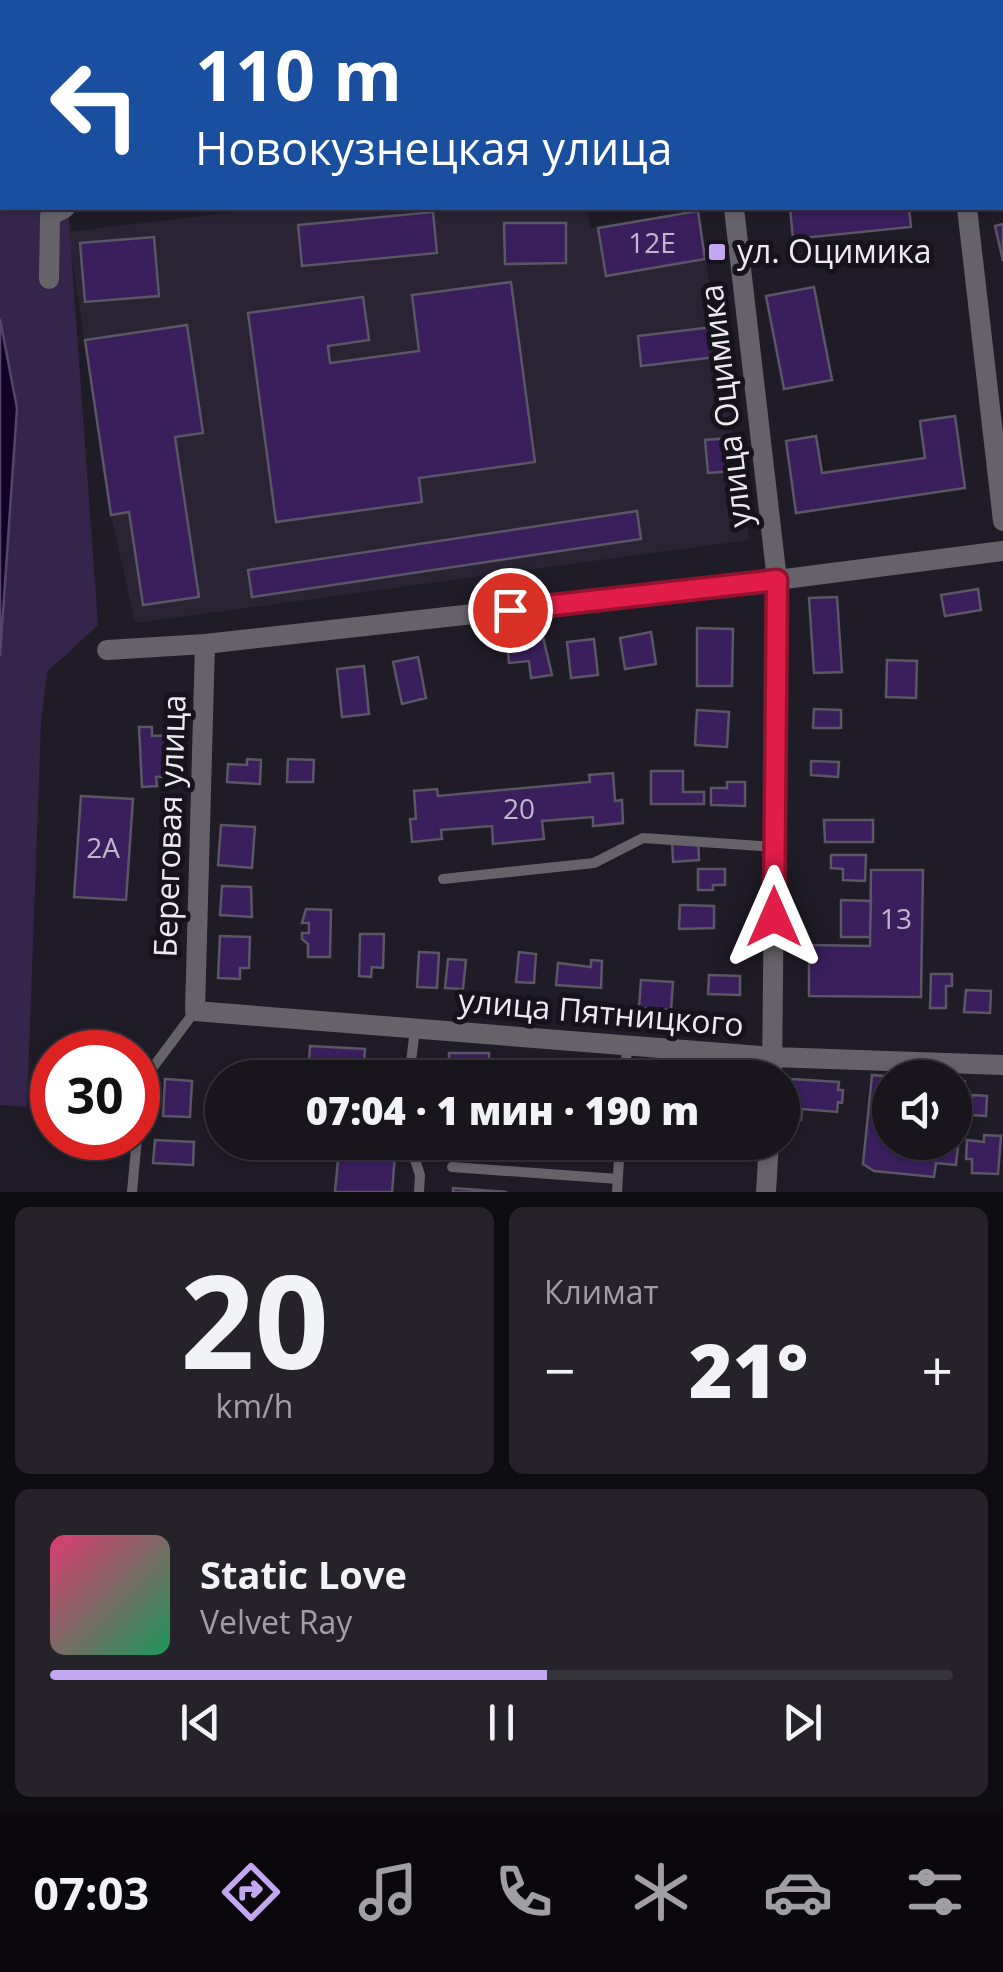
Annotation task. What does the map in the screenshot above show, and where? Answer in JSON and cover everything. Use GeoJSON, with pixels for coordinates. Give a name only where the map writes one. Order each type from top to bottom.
{"type":"FeatureCollection","features":[{"type":"Feature","properties":{"kind":"street"},"geometry":{"type":"LineString","coordinates":[[48,279],[50,216],[61,210]]}},
{"type":"Feature","properties":{"kind":"street","name":"улица Оцимика"},"geometry":{"type":"LineString","coordinates":[[734,210],[777,580],[772,1060]]}},
{"type":"Feature","properties":{"kind":"street"},"geometry":{"type":"LineString","coordinates":[[967,210],[1003,522]]}},
{"type":"Feature","properties":{"kind":"street"},"geometry":{"type":"LineString","coordinates":[[108,650],[205,644],[1003,551]]}},
{"type":"Feature","properties":{"kind":"street","name":"Береговая улица"},"geometry":{"type":"LineString","coordinates":[[194,1010],[205,644]]}},
{"type":"Feature","properties":{"kind":"street","name":"улица Пятницкого"},"geometry":{"type":"LineString","coordinates":[[194,1010],[627,1045],[726,1060]]}},
{"type":"Feature","properties":{"kind":"street","name":"улица Пятницкого"},"geometry":{"type":"LineString","coordinates":[[800,1067],[1003,1065]]}},
{"type":"Feature","properties":{"kind":"street"},"geometry":{"type":"LineString","coordinates":[[766,1192],[768,1160]]}},
{"type":"Feature","properties":{"kind":"lane"},"geometry":{"type":"LineString","coordinates":[[443,879],[594,863],[643,838],[775,848]]}},
{"type":"Feature","properties":{"kind":"lane"},"geometry":{"type":"LineString","coordinates":[[160,1057],[194,1010]]}},
{"type":"Feature","properties":{"kind":"lane"},"geometry":{"type":"LineString","coordinates":[[411,1060],[415,1028]]}},
{"type":"Feature","properties":{"kind":"lane"},"geometry":{"type":"LineString","coordinates":[[626,1060],[627,1045]]}},
{"type":"Feature","properties":{"kind":"lane"},"geometry":{"type":"LineString","coordinates":[[132,1192],[135,1160]]}},
{"type":"Feature","properties":{"kind":"lane"},"geometry":{"type":"LineString","coordinates":[[415,1160],[419,1192]]}},
{"type":"Feature","properties":{"kind":"lane"},"geometry":{"type":"LineString","coordinates":[[617,1192],[619,1160]]}},
{"type":"Feature","properties":{"kind":"lane"},"geometry":{"type":"LineString","coordinates":[[452,1167],[618,1178]]}},
{"type":"Feature","properties":{"kind":"shaded area"},"geometry":{"type":"Polygon","coordinates":[[[0,210],[68,210],[98,625],[47,672],[41,723],[27,1107],[0,1105],[0,656],[17,408],[0,319],[0,210]]]}},
{"type":"Feature","properties":{"kind":"shaded area"},"geometry":{"type":"Polygon","coordinates":[[[252,210],[586,210],[591,228],[698,211],[749,540],[135,623],[111,515],[68,232],[252,210]]]}},
{"type":"Feature","properties":{"kind":"shaded area"},"geometry":{"type":"Polygon","coordinates":[[[0,319],[17,408],[0,656],[0,319]]]}},
{"type":"Feature","properties":{"kind":"building"},"geometry":{"type":"Polygon","coordinates":[[[790,210],[909,210],[911,227],[793,239],[790,210]]]}},
{"type":"Feature","properties":{"kind":"building"},"geometry":{"type":"Polygon","coordinates":[[[698,211],[705,259],[606,276],[598,228],[698,211]]]}},
{"type":"Feature","properties":{"kind":"building"},"geometry":{"type":"Polygon","coordinates":[[[433,212],[437,253],[302,266],[298,225],[433,212]]]}},
{"type":"Feature","properties":{"kind":"building"},"geometry":{"type":"Polygon","coordinates":[[[504,223],[566,223],[566,263],[505,264],[504,223]]]}},
{"type":"Feature","properties":{"kind":"building"},"geometry":{"type":"Polygon","coordinates":[[[1003,224],[1003,261],[995,226],[1003,224]]]}},
{"type":"Feature","properties":{"kind":"building"},"geometry":{"type":"Polygon","coordinates":[[[154,237],[159,296],[85,302],[80,243],[154,237]]]}},
{"type":"Feature","properties":{"kind":"building"},"geometry":{"type":"Polygon","coordinates":[[[511,282],[535,462],[419,478],[422,502],[276,522],[248,313],[363,297],[369,340],[328,346],[330,363],[419,351],[412,295],[511,282]]]}},
{"type":"Feature","properties":{"kind":"building"},"geometry":{"type":"Polygon","coordinates":[[[814,287],[832,380],[784,389],[766,296],[814,287]]]}},
{"type":"Feature","properties":{"kind":"building"},"geometry":{"type":"Polygon","coordinates":[[[187,325],[203,433],[175,437],[199,597],[143,605],[129,512],[111,515],[85,340],[187,325]]]}},
{"type":"Feature","properties":{"kind":"building"},"geometry":{"type":"Polygon","coordinates":[[[713,327],[716,357],[641,366],[638,336],[713,327]]]}},
{"type":"Feature","properties":{"kind":"building"},"geometry":{"type":"Polygon","coordinates":[[[955,416],[965,488],[796,513],[786,441],[816,436],[822,473],[925,458],[920,421],[955,416]]]}},
{"type":"Feature","properties":{"kind":"building"},"geometry":{"type":"Polygon","coordinates":[[[742,437],[746,470],[708,473],[705,440],[742,437]]]}},
{"type":"Feature","properties":{"kind":"building"},"geometry":{"type":"Polygon","coordinates":[[[637,511],[641,539],[252,597],[248,570],[637,511]]]}},
{"type":"Feature","properties":{"kind":"building"},"geometry":{"type":"Polygon","coordinates":[[[978,589],[981,610],[945,616],[941,595],[978,589]]]}},
{"type":"Feature","properties":{"kind":"building"},"geometry":{"type":"Polygon","coordinates":[[[837,597],[842,672],[814,673],[809,598],[837,597]]]}},
{"type":"Feature","properties":{"kind":"building"},"geometry":{"type":"Polygon","coordinates":[[[697,628],[733,629],[732,686],[697,686],[697,628]]]}},
{"type":"Feature","properties":{"kind":"building"},"geometry":{"type":"Polygon","coordinates":[[[651,632],[656,664],[625,669],[620,638],[651,632]]]}},
{"type":"Feature","properties":{"kind":"building"},"geometry":{"type":"Polygon","coordinates":[[[543,637],[552,675],[531,678],[529,661],[509,663],[507,642],[543,637]]]}},
{"type":"Feature","properties":{"kind":"building"},"geometry":{"type":"Polygon","coordinates":[[[594,639],[598,675],[571,678],[567,642],[594,639]]]}},
{"type":"Feature","properties":{"kind":"building"},"geometry":{"type":"Polygon","coordinates":[[[418,657],[426,698],[402,704],[393,662],[418,657]]]}},
{"type":"Feature","properties":{"kind":"building"},"geometry":{"type":"Polygon","coordinates":[[[887,660],[917,661],[916,698],[886,697],[887,660]]]}},
{"type":"Feature","properties":{"kind":"building"},"geometry":{"type":"Polygon","coordinates":[[[364,666],[369,714],[342,717],[337,669],[364,666]]]}},
{"type":"Feature","properties":{"kind":"building"},"geometry":{"type":"Polygon","coordinates":[[[814,709],[841,710],[841,728],[813,728],[814,709]]]}},
{"type":"Feature","properties":{"kind":"building"},"geometry":{"type":"Polygon","coordinates":[[[697,710],[729,712],[727,747],[695,745],[697,710]]]}},
{"type":"Feature","properties":{"kind":"building"},"geometry":{"type":"Polygon","coordinates":[[[139,727],[152,727],[152,736],[178,735],[179,776],[156,777],[157,786],[142,787],[139,727]]]}},
{"type":"Feature","properties":{"kind":"building"},"geometry":{"type":"Polygon","coordinates":[[[247,759],[261,760],[260,784],[227,782],[228,764],[247,765],[247,759]]]}},
{"type":"Feature","properties":{"kind":"building"},"geometry":{"type":"Polygon","coordinates":[[[288,759],[314,760],[313,782],[287,782],[288,759]]]}},
{"type":"Feature","properties":{"kind":"building"},"geometry":{"type":"Polygon","coordinates":[[[811,761],[839,762],[838,777],[811,775],[811,761]]]}},
{"type":"Feature","properties":{"kind":"building"},"geometry":{"type":"Polygon","coordinates":[[[651,771],[683,771],[683,792],[704,792],[704,804],[651,804],[651,771]]]}},
{"type":"Feature","properties":{"kind":"building"},"geometry":{"type":"Polygon","coordinates":[[[613,773],[615,801],[622,800],[623,823],[593,826],[593,817],[542,821],[544,839],[493,844],[492,826],[441,830],[442,839],[412,842],[410,819],[416,819],[414,791],[437,789],[438,796],[590,782],[589,775],[613,773]]]}},
{"type":"Feature","properties":{"kind":"building"},"geometry":{"type":"Polygon","coordinates":[[[727,782],[745,782],[745,806],[711,805],[711,788],[727,788],[727,782]]]}},
{"type":"Feature","properties":{"kind":"building"},"geometry":{"type":"Polygon","coordinates":[[[81,796],[133,799],[126,900],[74,897],[81,796]]]}},
{"type":"Feature","properties":{"kind":"building"},"geometry":{"type":"Polygon","coordinates":[[[824,820],[873,820],[873,842],[825,842],[824,820]]]}},
{"type":"Feature","properties":{"kind":"building"},"geometry":{"type":"Polygon","coordinates":[[[221,825],[255,827],[252,868],[218,865],[221,825]]]}},
{"type":"Feature","properties":{"kind":"building"},"geometry":{"type":"Polygon","coordinates":[[[698,838],[699,860],[673,862],[672,839],[698,838]]]}},
{"type":"Feature","properties":{"kind":"building"},"geometry":{"type":"Polygon","coordinates":[[[831,855],[866,855],[865,881],[843,880],[843,869],[831,868],[831,855]]]}},
{"type":"Feature","properties":{"kind":"building"},"geometry":{"type":"Polygon","coordinates":[[[698,869],[725,869],[725,885],[698,890],[698,869]]]}},
{"type":"Feature","properties":{"kind":"building"},"geometry":{"type":"Polygon","coordinates":[[[871,870],[923,870],[921,997],[809,996],[809,945],[870,946],[871,870]]]}},
{"type":"Feature","properties":{"kind":"building"},"geometry":{"type":"Polygon","coordinates":[[[222,886],[251,887],[252,917],[220,915],[222,886]]]}},
{"type":"Feature","properties":{"kind":"building"},"geometry":{"type":"Polygon","coordinates":[[[841,900],[871,901],[870,937],[841,937],[841,900]]]}},
{"type":"Feature","properties":{"kind":"building"},"geometry":{"type":"Polygon","coordinates":[[[680,905],[714,906],[714,928],[679,929],[680,905]]]}},
{"type":"Feature","properties":{"kind":"building"},"geometry":{"type":"Polygon","coordinates":[[[306,909],[331,910],[330,957],[308,957],[308,944],[302,939],[302,933],[309,933],[309,923],[302,923],[306,909]]]}},
{"type":"Feature","properties":{"kind":"building"},"geometry":{"type":"Polygon","coordinates":[[[360,934],[384,934],[383,968],[372,967],[371,977],[359,976],[360,934]]]}},
{"type":"Feature","properties":{"kind":"building"},"geometry":{"type":"Polygon","coordinates":[[[220,936],[250,937],[249,968],[240,968],[240,979],[218,978],[220,936]]]}},
{"type":"Feature","properties":{"kind":"building"},"geometry":{"type":"Polygon","coordinates":[[[419,952],[439,953],[437,988],[417,987],[419,952]]]}},
{"type":"Feature","properties":{"kind":"building"},"geometry":{"type":"Polygon","coordinates":[[[519,952],[536,954],[534,983],[516,982],[519,952]]]}},
{"type":"Feature","properties":{"kind":"building"},"geometry":{"type":"Polygon","coordinates":[[[448,959],[466,960],[463,989],[445,988],[448,959]]]}},
{"type":"Feature","properties":{"kind":"building"},"geometry":{"type":"Polygon","coordinates":[[[591,960],[602,961],[601,988],[556,985],[558,963],[591,967],[591,960]]]}},
{"type":"Feature","properties":{"kind":"building"},"geometry":{"type":"Polygon","coordinates":[[[931,974],[952,974],[952,986],[946,986],[946,1008],[930,1008],[931,974]]]}},
{"type":"Feature","properties":{"kind":"building"},"geometry":{"type":"Polygon","coordinates":[[[709,975],[740,976],[740,995],[708,994],[709,975]]]}},
{"type":"Feature","properties":{"kind":"building"},"geometry":{"type":"Polygon","coordinates":[[[641,980],[673,982],[671,1010],[639,1008],[641,980]]]}},
{"type":"Feature","properties":{"kind":"building"},"geometry":{"type":"Polygon","coordinates":[[[966,990],[991,991],[990,1013],[964,1012],[966,990]]]}},
{"type":"Feature","properties":{"kind":"building"},"geometry":{"type":"Polygon","coordinates":[[[310,1046],[365,1049],[364,1060],[309,1060],[310,1046]]]}},
{"type":"Feature","properties":{"kind":"building"},"geometry":{"type":"Polygon","coordinates":[[[449,1053],[489,1053],[489,1060],[449,1060],[449,1053]]]}},
{"type":"Feature","properties":{"kind":"building"},"geometry":{"type":"Polygon","coordinates":[[[872,1075],[872,1160],[957,1160],[956,1165],[936,1163],[934,1177],[874,1171],[863,1164],[872,1075]]]}},
{"type":"Feature","properties":{"kind":"building"},"geometry":{"type":"Polygon","coordinates":[[[165,1079],[192,1081],[190,1117],[163,1116],[165,1079]]]}},
{"type":"Feature","properties":{"kind":"building"},"geometry":{"type":"Polygon","coordinates":[[[800,1080],[839,1082],[838,1090],[843,1090],[837,1112],[802,1109],[801,1120],[800,1080]]]}},
{"type":"Feature","properties":{"kind":"building"},"geometry":{"type":"Polygon","coordinates":[[[972,1095],[987,1096],[986,1116],[972,1115],[972,1095]]]}},
{"type":"Feature","properties":{"kind":"building"},"geometry":{"type":"Polygon","coordinates":[[[984,1135],[1001,1136],[998,1174],[972,1173],[972,1141],[984,1142],[984,1135]]]}},
{"type":"Feature","properties":{"kind":"building"},"geometry":{"type":"Polygon","coordinates":[[[160,1140],[194,1142],[193,1165],[153,1163],[160,1160],[160,1140]]]}},
{"type":"Feature","properties":{"kind":"building"},"geometry":{"type":"Polygon","coordinates":[[[338,1160],[395,1160],[392,1192],[335,1192],[338,1160]]]}},
{"type":"Feature","properties":{"kind":"building"},"geometry":{"type":"Polygon","coordinates":[[[453,1188],[507,1192],[453,1192],[453,1188]]]}},
{"type":"Feature","properties":{"kind":"place","name":"ул. Оцимика"},"geometry":{"type":"Point","coordinates":[717,252]}},
{"type":"Feature","properties":{"kind":"route"},"geometry":{"type":"LineString","coordinates":[[510,610],[777,580],[774,917]]}}]}
